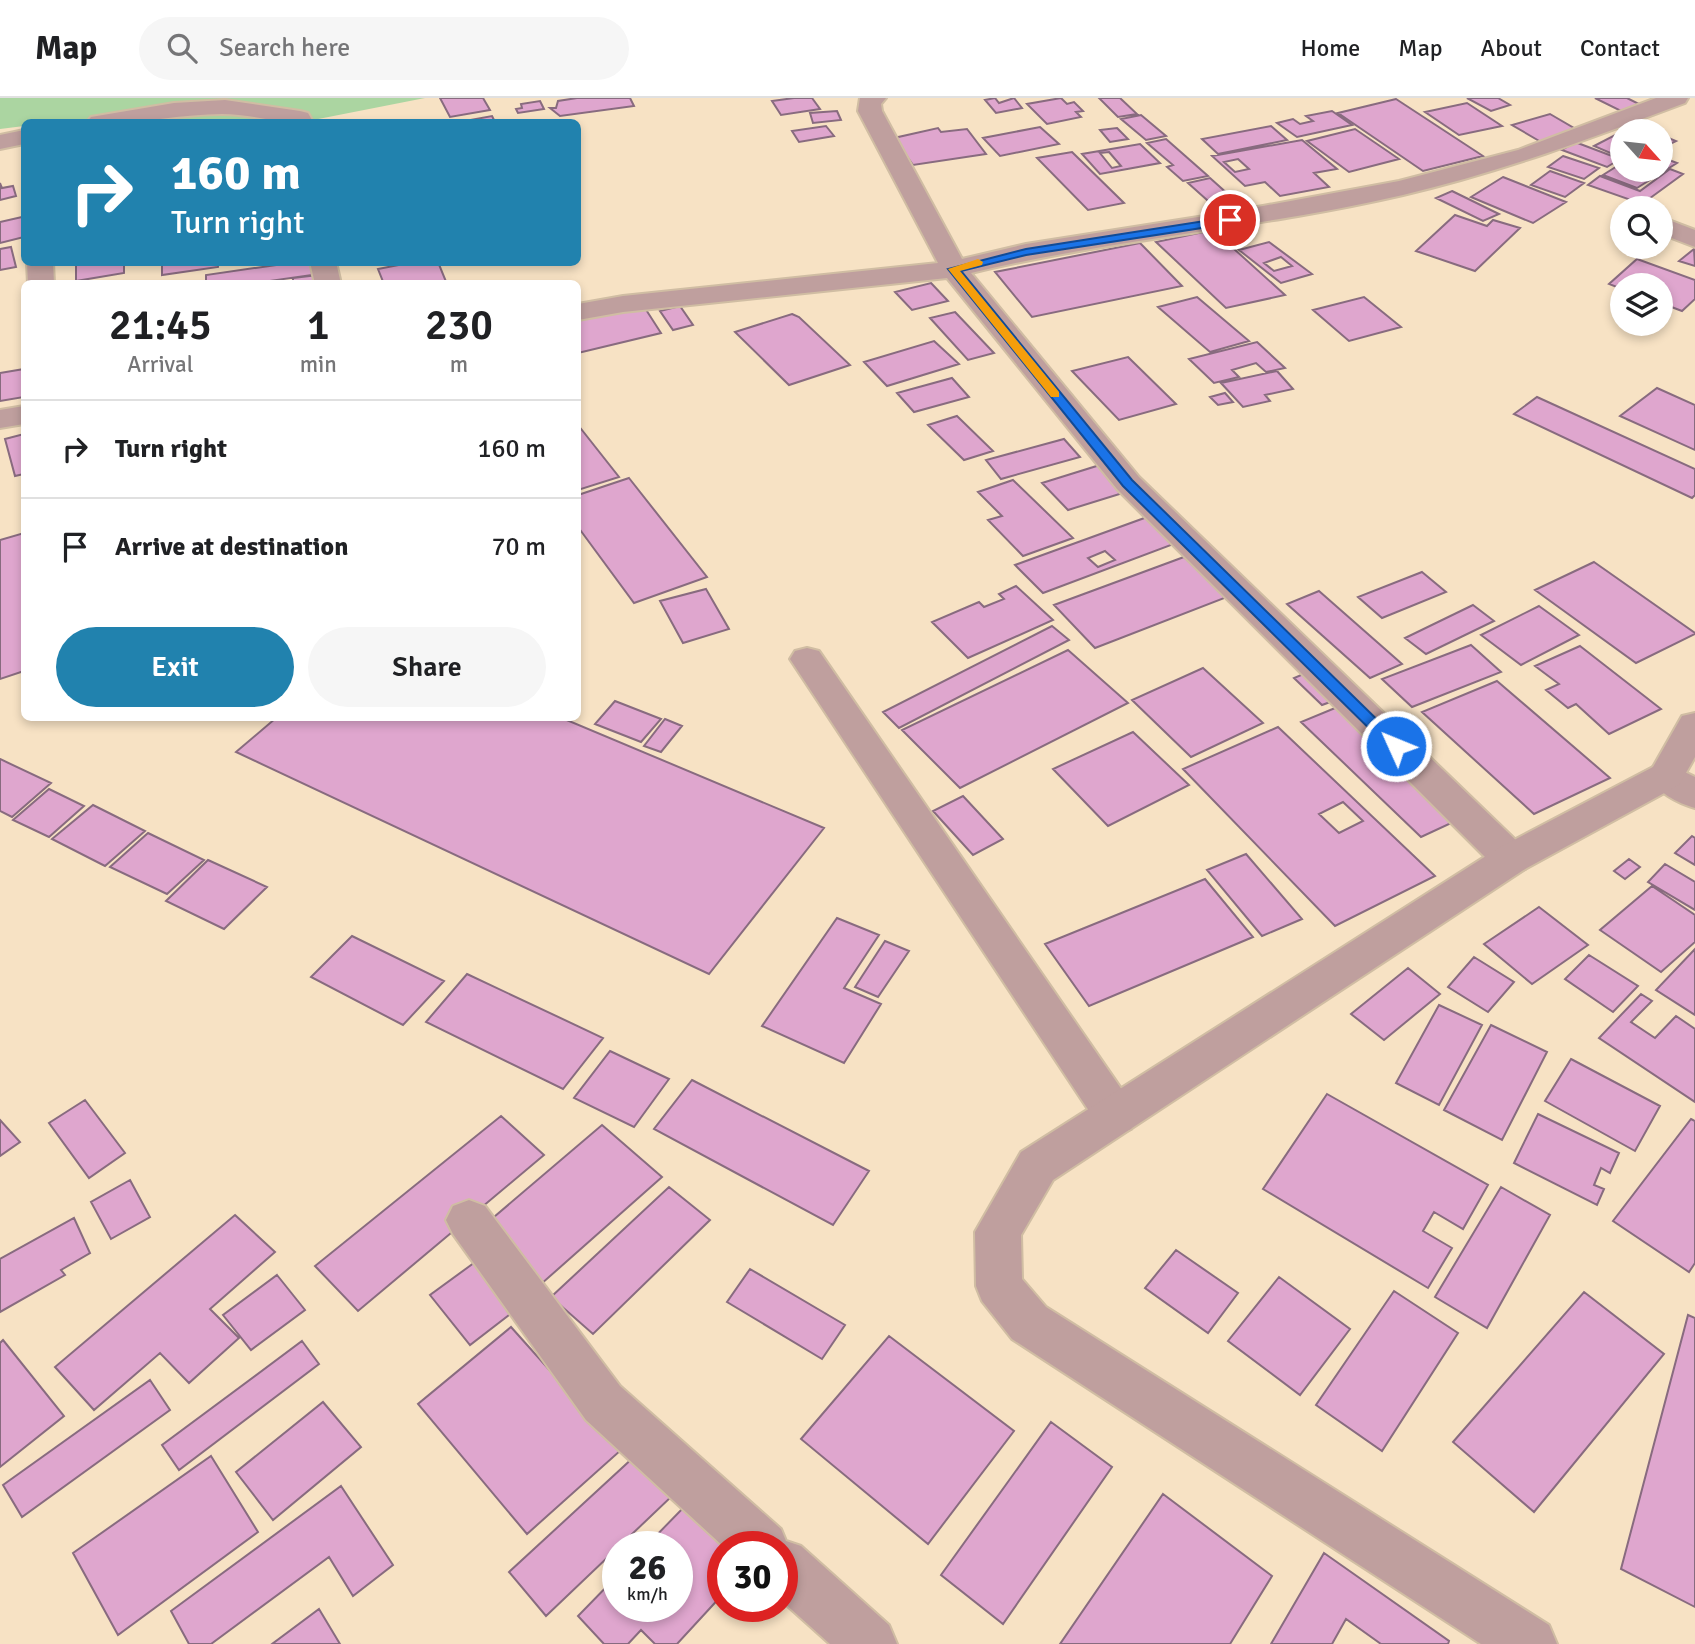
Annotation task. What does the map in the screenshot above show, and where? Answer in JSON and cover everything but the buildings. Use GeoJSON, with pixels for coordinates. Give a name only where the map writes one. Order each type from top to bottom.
{"type":"FeatureCollection","features":[{"type":"Feature","properties":{"kind":"street"},"geometry":{"type":"LineString","coordinates":[[875,98],[869,102],[870,111],[954,269],[1128,483],[1511,859]]}},
{"type":"Feature","properties":{"kind":"street"},"geometry":{"type":"LineString","coordinates":[[581,312],[635,303],[954,269],[1026,252],[1230,220],[1464,173],[1526,155],[1677,98]]}},
{"type":"Feature","properties":{"kind":"street"},"geometry":{"type":"LineString","coordinates":[[119,119],[205,106],[249,106],[300,119]]}},
{"type":"Feature","properties":{"kind":"street"},"geometry":{"type":"LineString","coordinates":[[0,142],[21,138]]}},
{"type":"Feature","properties":{"kind":"street"},"geometry":{"type":"LineString","coordinates":[[1673,230],[1695,239]]}},
{"type":"Feature","properties":{"kind":"street"},"geometry":{"type":"LineString","coordinates":[[0,419],[21,416]]}},
{"type":"Feature","properties":{"kind":"street"},"geometry":{"type":"LineString","coordinates":[[807,659],[1116,1115]]}},
{"type":"Feature","properties":{"kind":"street"},"geometry":{"type":"LineString","coordinates":[[1530,1644],[1029,1323],[999,1286],[998,1232],[1037,1166],[1511,859],[1680,786],[1695,725]]}},
{"type":"Feature","properties":{"kind":"street"},"geometry":{"type":"LineString","coordinates":[[469,1220],[603,1403],[744,1531]]}},
{"type":"Feature","properties":{"kind":"street"},"geometry":{"type":"LineString","coordinates":[[798,1579],[870,1644]]}},
{"type":"Feature","properties":{"kind":"green space"},"geometry":{"type":"Polygon","coordinates":[[[0,98],[425,98],[318,119],[21,119],[21,126],[0,129],[0,98]]]}},
{"type":"Feature","properties":{"kind":"slow traffic"},"geometry":{"type":"LineString","coordinates":[[978,262],[954,269],[1055,394]]}},
{"type":"Feature","properties":{"kind":"route"},"geometry":{"type":"LineString","coordinates":[[1230,220],[1026,252],[954,269],[1128,483],[1396,746]]}}]}
